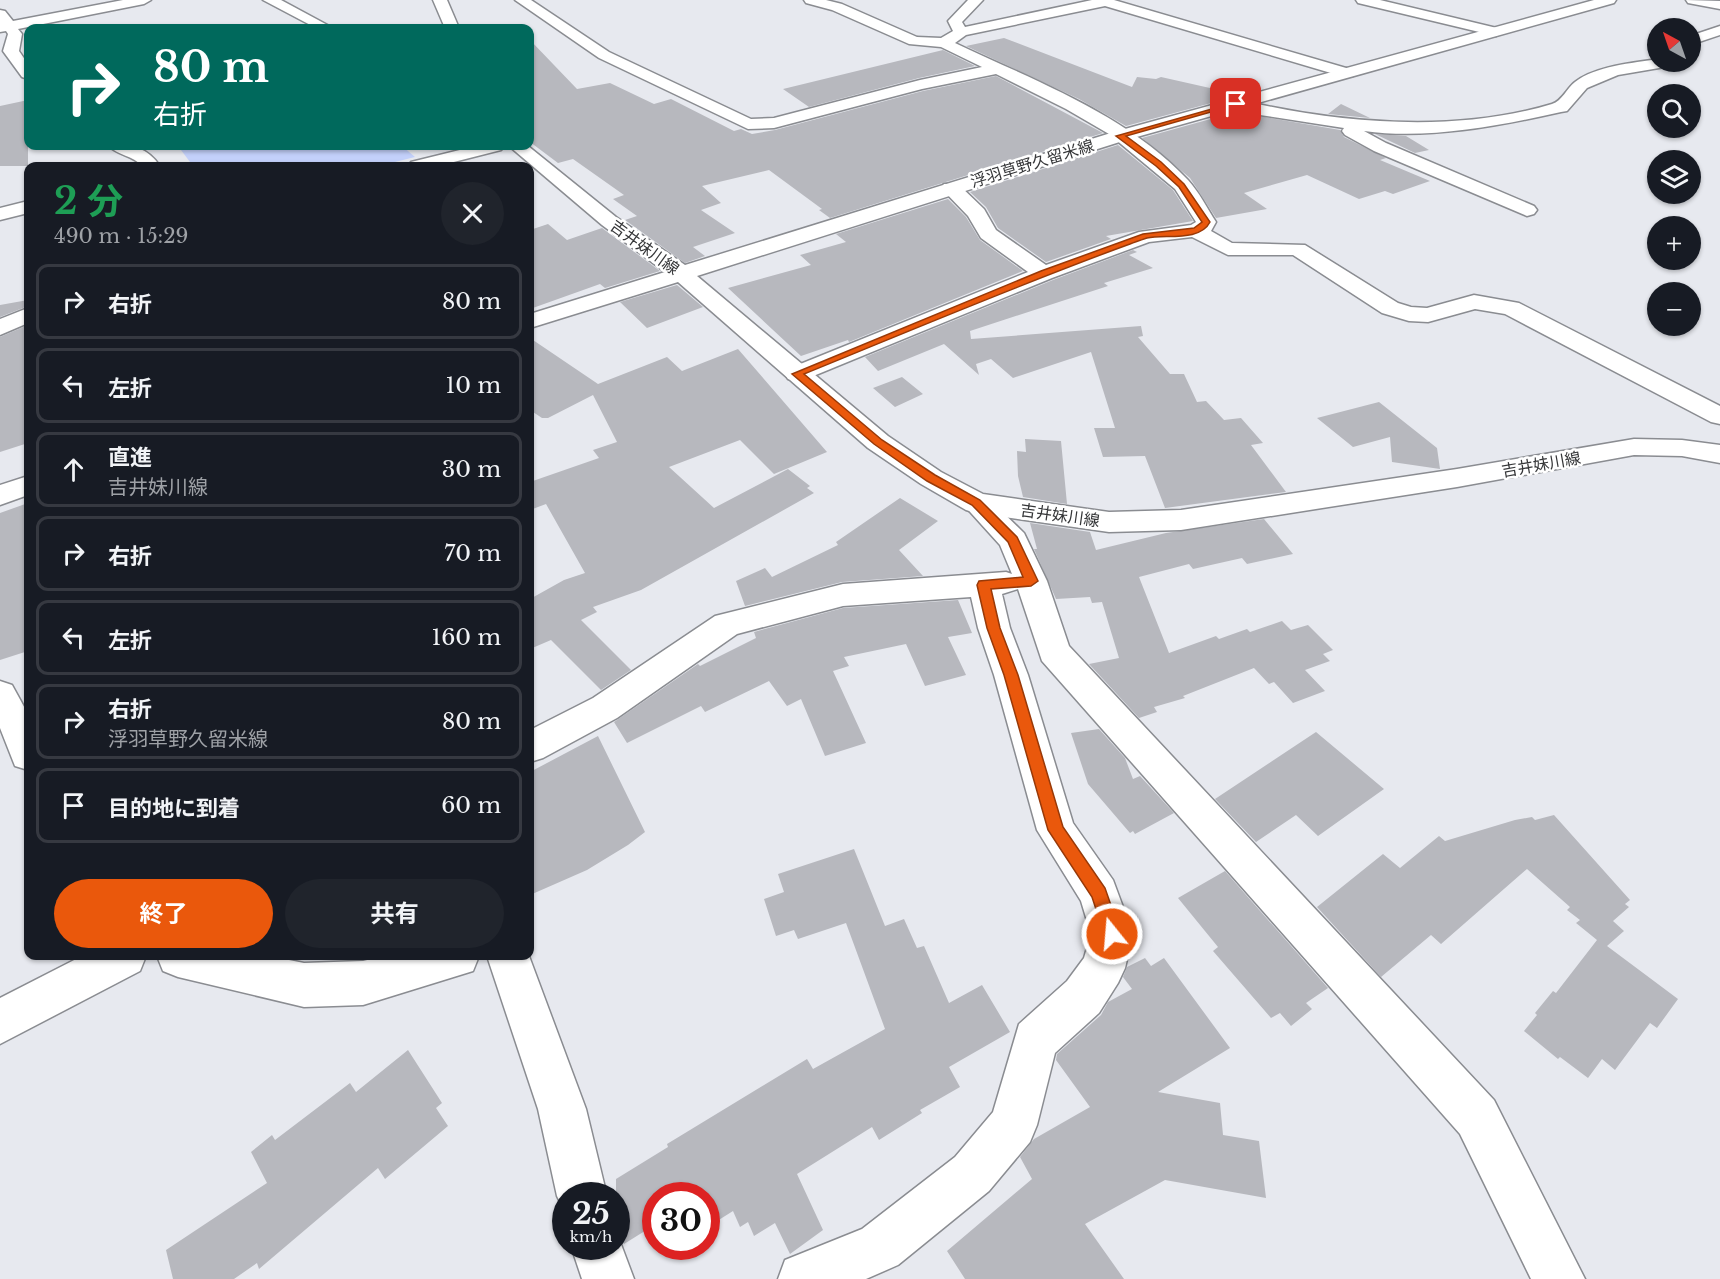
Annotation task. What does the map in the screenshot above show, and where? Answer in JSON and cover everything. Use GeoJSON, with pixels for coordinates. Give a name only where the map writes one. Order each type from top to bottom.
{"type":"FeatureCollection","features":[{"type":"Feature","properties":{"kind":"street"},"geometry":{"type":"LineString","coordinates":[[5,27],[144,0]]}},
{"type":"Feature","properties":{"kind":"street"},"geometry":{"type":"LineString","coordinates":[[270,0],[318,24]]}},
{"type":"Feature","properties":{"kind":"street"},"geometry":{"type":"LineString","coordinates":[[440,0],[450,24]]}},
{"type":"Feature","properties":{"kind":"street"},"geometry":{"type":"LineString","coordinates":[[522,0],[604,55],[748,124],[774,123],[920,85],[997,69]]}},
{"type":"Feature","properties":{"kind":"street"},"geometry":{"type":"LineString","coordinates":[[797,374],[1044,273],[1146,236],[1195,231],[1204,227],[1206,222],[1182,185],[1159,164],[1072,105],[944,43],[914,41],[837,7],[811,0]]}},
{"type":"Feature","properties":{"kind":"street"},"geometry":{"type":"LineString","coordinates":[[962,32],[955,21],[976,0]]}},
{"type":"Feature","properties":{"kind":"street"},"geometry":{"type":"LineString","coordinates":[[1363,0],[1496,32]]}},
{"type":"Feature","properties":{"kind":"street","name":"浮羽草野久留米線"},"geometry":{"type":"LineString","coordinates":[[534,320],[1120,136],[1609,0]]}},
{"type":"Feature","properties":{"kind":"street"},"geometry":{"type":"LineString","coordinates":[[1693,0],[1720,5]]}},
{"type":"Feature","properties":{"kind":"street"},"geometry":{"type":"LineString","coordinates":[[944,43],[962,32],[1101,1],[1347,73]]}},
{"type":"Feature","properties":{"kind":"street"},"geometry":{"type":"LineString","coordinates":[[0,14],[5,27],[15,34],[11,51],[24,69]]}},
{"type":"Feature","properties":{"kind":"street"},"geometry":{"type":"LineString","coordinates":[[1701,37],[1720,30]]}},
{"type":"Feature","properties":{"kind":"street"},"geometry":{"type":"LineString","coordinates":[[1236,104],[1333,122],[1396,128],[1487,122],[1519,118],[1561,107],[1581,85],[1614,71],[1647,65]]}},
{"type":"Feature","properties":{"kind":"street"},"geometry":{"type":"LineString","coordinates":[[1333,122],[1380,147],[1527,210]]}},
{"type":"Feature","properties":{"kind":"street"},"geometry":{"type":"LineString","coordinates":[[128,150],[143,156],[148,162]]}},
{"type":"Feature","properties":{"kind":"street"},"geometry":{"type":"LineString","coordinates":[[433,162],[480,150]]}},
{"type":"Feature","properties":{"kind":"street","name":"吉井妹川線"},"geometry":{"type":"LineString","coordinates":[[523,150],[609,221],[681,273],[878,442],[931,478],[976,503],[1109,522],[1181,520],[1457,478],[1634,447],[1682,448],[1720,454]]}},
{"type":"Feature","properties":{"kind":"street"},"geometry":{"type":"LineString","coordinates":[[951,189],[977,213],[988,234],[1044,273]]}},
{"type":"Feature","properties":{"kind":"street"},"geometry":{"type":"LineString","coordinates":[[0,214],[24,208]]}},
{"type":"Feature","properties":{"kind":"street"},"geometry":{"type":"LineString","coordinates":[[1195,231],[1228,249],[1298,249],[1390,308],[1409,314],[1428,315],[1474,302],[1492,303],[1511,308],[1720,416]]}},
{"type":"Feature","properties":{"kind":"street"},"geometry":{"type":"LineString","coordinates":[[0,328],[24,317]]}},
{"type":"Feature","properties":{"kind":"street"},"geometry":{"type":"LineString","coordinates":[[0,496],[24,487]]}},
{"type":"Feature","properties":{"kind":"street"},"geometry":{"type":"LineString","coordinates":[[976,503],[1013,540],[1031,581],[1054,652],[1477,1117],[1559,1279]]}},
{"type":"Feature","properties":{"kind":"street"},"geometry":{"type":"LineString","coordinates":[[534,745],[606,708],[727,625],[843,596],[1031,581]]}},
{"type":"Feature","properties":{"kind":"street"},"geometry":{"type":"LineString","coordinates":[[804,1279],[880,1247],[972,1174],[1013,1125],[1035,1040],[1083,997],[1103,968],[1112,934],[1099,893],[1056,830],[1011,675],[994,628],[984,585]]}},
{"type":"Feature","properties":{"kind":"street"},"geometry":{"type":"LineString","coordinates":[[0,695],[24,744]]}},
{"type":"Feature","properties":{"kind":"street"},"geometry":{"type":"LineString","coordinates":[[0,1022],[117,960]]}},
{"type":"Feature","properties":{"kind":"street"},"geometry":{"type":"LineString","coordinates":[[195,960],[304,985],[363,983],[444,960]]}},
{"type":"Feature","properties":{"kind":"street"},"geometry":{"type":"LineString","coordinates":[[509,960],[562,1109],[579,1182]]}},
{"type":"Feature","properties":{"kind":"street"},"geometry":{"type":"LineString","coordinates":[[602,1260],[608,1279]]}},
{"type":"Feature","properties":{"kind":"shaded area"},"geometry":{"type":"Polygon","coordinates":[[[181,150],[407,150],[415,157],[395,162],[190,162],[181,150]]]}},
{"type":"Feature","properties":{"kind":"building"},"geometry":{"type":"Polygon","coordinates":[[[1004,38],[1132,87],[1137,77],[1156,79],[1161,77],[1241,95],[1126,126],[1079,99],[966,46],[1004,38]]]}},
{"type":"Feature","properties":{"kind":"building"},"geometry":{"type":"Polygon","coordinates":[[[534,44],[577,89],[610,83],[654,104],[671,99],[734,131],[741,129],[752,134],[923,91],[996,76],[1103,133],[830,218],[819,210],[822,209],[769,170],[702,186],[721,203],[701,210],[735,233],[693,247],[705,256],[685,263],[625,220],[637,216],[613,199],[624,195],[573,159],[558,163],[534,145],[534,44]]]}},
{"type":"Feature","properties":{"kind":"building"},"geometry":{"type":"Polygon","coordinates":[[[943,50],[975,66],[809,107],[783,89],[943,50]]]}},
{"type":"Feature","properties":{"kind":"building"},"geometry":{"type":"Polygon","coordinates":[[[24,101],[24,150],[28,150],[28,162],[24,162],[24,166],[0,166],[0,106],[24,101]]]}},
{"type":"Feature","properties":{"kind":"building"},"geometry":{"type":"Polygon","coordinates":[[[1341,104],[1370,118],[1328,114],[1341,104]]]}},
{"type":"Feature","properties":{"kind":"building"},"geometry":{"type":"Polygon","coordinates":[[[1236,112],[1340,130],[1344,137],[1386,158],[1380,160],[1430,181],[1393,194],[1385,191],[1359,199],[1307,175],[1244,193],[1267,209],[1216,218],[1190,178],[1142,138],[1236,112]]]}},
{"type":"Feature","properties":{"kind":"building"},"geometry":{"type":"Polygon","coordinates":[[[1375,134],[1406,136],[1429,150],[1415,153],[1375,134]]]}},
{"type":"Feature","properties":{"kind":"building"},"geometry":{"type":"Polygon","coordinates":[[[1118,145],[1173,190],[1193,221],[1106,236],[1111,239],[1046,262],[998,228],[986,207],[970,192],[1118,145]]]}},
{"type":"Feature","properties":{"kind":"building"},"geometry":{"type":"Polygon","coordinates":[[[948,199],[966,217],[980,240],[1023,271],[849,342],[848,340],[801,356],[728,288],[811,265],[800,255],[846,242],[836,234],[948,199]]]}},
{"type":"Feature","properties":{"kind":"building"},"geometry":{"type":"Polygon","coordinates":[[[548,224],[567,240],[602,228],[660,271],[605,288],[600,284],[534,308],[534,229],[548,224]]]}},
{"type":"Feature","properties":{"kind":"building"},"geometry":{"type":"Polygon","coordinates":[[[1133,250],[1137,252],[1129,255],[1153,268],[1104,283],[1108,286],[970,331],[971,339],[1141,326],[1143,336],[1138,337],[1170,374],[1184,374],[1197,402],[1206,401],[1224,420],[1241,418],[1263,443],[1251,445],[1286,492],[1165,508],[1145,456],[1103,457],[1094,428],[1115,428],[1091,352],[1013,378],[991,359],[976,364],[979,375],[944,344],[878,371],[865,357],[1053,280],[1133,250]]]}},
{"type":"Feature","properties":{"kind":"building"},"geometry":{"type":"Polygon","coordinates":[[[677,285],[703,307],[647,328],[620,302],[677,285]]]}},
{"type":"Feature","properties":{"kind":"building"},"geometry":{"type":"Polygon","coordinates":[[[24,301],[24,308],[0,317],[0,305],[24,301]]]}},
{"type":"Feature","properties":{"kind":"building"},"geometry":{"type":"Polygon","coordinates":[[[24,327],[24,444],[0,452],[0,337],[24,327]]]}},
{"type":"Feature","properties":{"kind":"building"},"geometry":{"type":"Polygon","coordinates":[[[534,341],[598,384],[667,357],[682,371],[738,349],[827,452],[774,474],[740,440],[669,467],[714,508],[788,469],[810,486],[807,488],[814,493],[641,590],[593,607],[597,612],[581,620],[631,670],[601,690],[551,640],[534,647],[534,597],[564,580],[585,573],[546,504],[534,508],[534,481],[599,458],[593,450],[617,442],[593,395],[548,418],[542,418],[534,413],[534,341]]]}},
{"type":"Feature","properties":{"kind":"building"},"geometry":{"type":"Polygon","coordinates":[[[902,377],[923,394],[895,407],[873,388],[902,377]]]}},
{"type":"Feature","properties":{"kind":"building"},"geometry":{"type":"Polygon","coordinates":[[[1379,402],[1437,448],[1440,469],[1392,462],[1390,437],[1353,447],[1317,418],[1379,402]]]}},
{"type":"Feature","properties":{"kind":"building"},"geometry":{"type":"Polygon","coordinates":[[[1025,439],[1061,441],[1067,504],[1023,497],[1018,476],[1017,451],[1026,452],[1025,439]]]}},
{"type":"Feature","properties":{"kind":"building"},"geometry":{"type":"Polygon","coordinates":[[[900,498],[938,521],[899,550],[923,576],[842,582],[745,606],[736,581],[765,568],[772,577],[838,545],[836,542],[900,498]]]}},
{"type":"Feature","properties":{"kind":"building"},"geometry":{"type":"Polygon","coordinates":[[[24,504],[24,652],[0,660],[0,513],[24,504]]]}},
{"type":"Feature","properties":{"kind":"building"},"geometry":{"type":"Polygon","coordinates":[[[1264,519],[1293,554],[1247,564],[1242,558],[1193,569],[1189,564],[1139,577],[1169,653],[1216,636],[1219,639],[1247,629],[1250,632],[1282,621],[1291,630],[1308,625],[1333,650],[1323,654],[1330,661],[1305,670],[1325,691],[1293,703],[1274,682],[1269,684],[1254,668],[1183,696],[1185,698],[1154,707],[1157,712],[1139,718],[1089,664],[1119,658],[1102,602],[1092,603],[1090,597],[1056,599],[1034,549],[1037,549],[1030,523],[1090,532],[1096,550],[1166,533],[1264,519]]]}},
{"type":"Feature","properties":{"kind":"building"},"geometry":{"type":"Polygon","coordinates":[[[958,600],[972,633],[948,637],[966,675],[925,686],[906,644],[844,657],[849,666],[833,671],[866,743],[825,756],[801,699],[787,706],[769,681],[705,712],[701,706],[627,743],[614,722],[698,664],[700,666],[756,638],[754,632],[843,608],[958,600]]]}},
{"type":"Feature","properties":{"kind":"building"},"geometry":{"type":"Polygon","coordinates":[[[1099,729],[1125,758],[1133,779],[1140,776],[1174,813],[1135,834],[1133,831],[1130,833],[1088,784],[1071,733],[1099,729]]]}},
{"type":"Feature","properties":{"kind":"building"},"geometry":{"type":"Polygon","coordinates":[[[1316,732],[1384,789],[1318,836],[1296,815],[1256,842],[1215,799],[1316,732]]]}},
{"type":"Feature","properties":{"kind":"building"},"geometry":{"type":"Polygon","coordinates":[[[598,736],[645,832],[587,870],[534,893],[534,770],[598,736]]]}},
{"type":"Feature","properties":{"kind":"building"},"geometry":{"type":"Polygon","coordinates":[[[1554,815],[1630,900],[1625,904],[1629,907],[1613,921],[1624,931],[1607,946],[1678,999],[1657,1028],[1650,1023],[1615,1070],[1602,1059],[1588,1078],[1560,1057],[1558,1059],[1524,1031],[1537,1015],[1535,1013],[1553,991],[1556,993],[1597,940],[1576,923],[1580,920],[1567,910],[1570,907],[1527,869],[1441,944],[1431,935],[1381,977],[1317,907],[1383,854],[1400,868],[1439,836],[1445,841],[1515,820],[1532,817],[1535,820],[1554,815]]]}},
{"type":"Feature","properties":{"kind":"building"},"geometry":{"type":"Polygon","coordinates":[[[854,849],[885,926],[904,919],[917,948],[924,946],[949,1003],[982,985],[1010,1032],[949,1067],[960,1087],[920,1110],[922,1113],[879,1140],[872,1127],[797,1174],[823,1230],[790,1254],[775,1223],[754,1236],[748,1222],[740,1227],[733,1211],[720,1219],[720,1182],[642,1182],[642,1233],[630,1240],[630,1182],[616,1182],[616,1179],[668,1147],[667,1144],[807,1059],[813,1069],[885,1029],[846,923],[798,939],[794,930],[776,936],[764,899],[784,892],[778,874],[854,849]]]}},
{"type":"Feature","properties":{"kind":"building"},"geometry":{"type":"Polygon","coordinates":[[[1225,871],[1328,988],[1306,1003],[1312,1009],[1291,1026],[1280,1013],[1271,1018],[1213,951],[1218,947],[1178,898],[1225,871]]]}},
{"type":"Feature","properties":{"kind":"building"},"geometry":{"type":"Polygon","coordinates":[[[1145,958],[1151,966],[1164,958],[1230,1048],[1158,1092],[1220,1103],[1223,1135],[1259,1141],[1266,1198],[1165,1180],[1085,1224],[1124,1279],[965,1279],[947,1251],[1032,1179],[1020,1157],[1034,1139],[1090,1107],[1056,1060],[1057,1054],[1101,1015],[1108,1002],[1132,989],[1123,977],[1127,967],[1145,958]]]}},
{"type":"Feature","properties":{"kind":"building"},"geometry":{"type":"Polygon","coordinates":[[[408,1050],[442,1103],[436,1108],[448,1126],[385,1179],[378,1168],[259,1269],[257,1263],[234,1279],[173,1279],[166,1250],[267,1183],[251,1152],[272,1135],[275,1140],[350,1083],[356,1092],[408,1050]]]}},
{"type":"Feature","properties":{"kind":"route"},"geometry":{"type":"LineString","coordinates":[[1112,934],[1099,893],[1056,830],[1011,675],[994,628],[984,585],[1031,581],[1013,540],[976,503],[931,478],[878,442],[797,374],[1044,273],[1126,243],[1146,236],[1195,231],[1204,227],[1206,222],[1182,185],[1159,164],[1120,136],[1236,104]]}}]}
